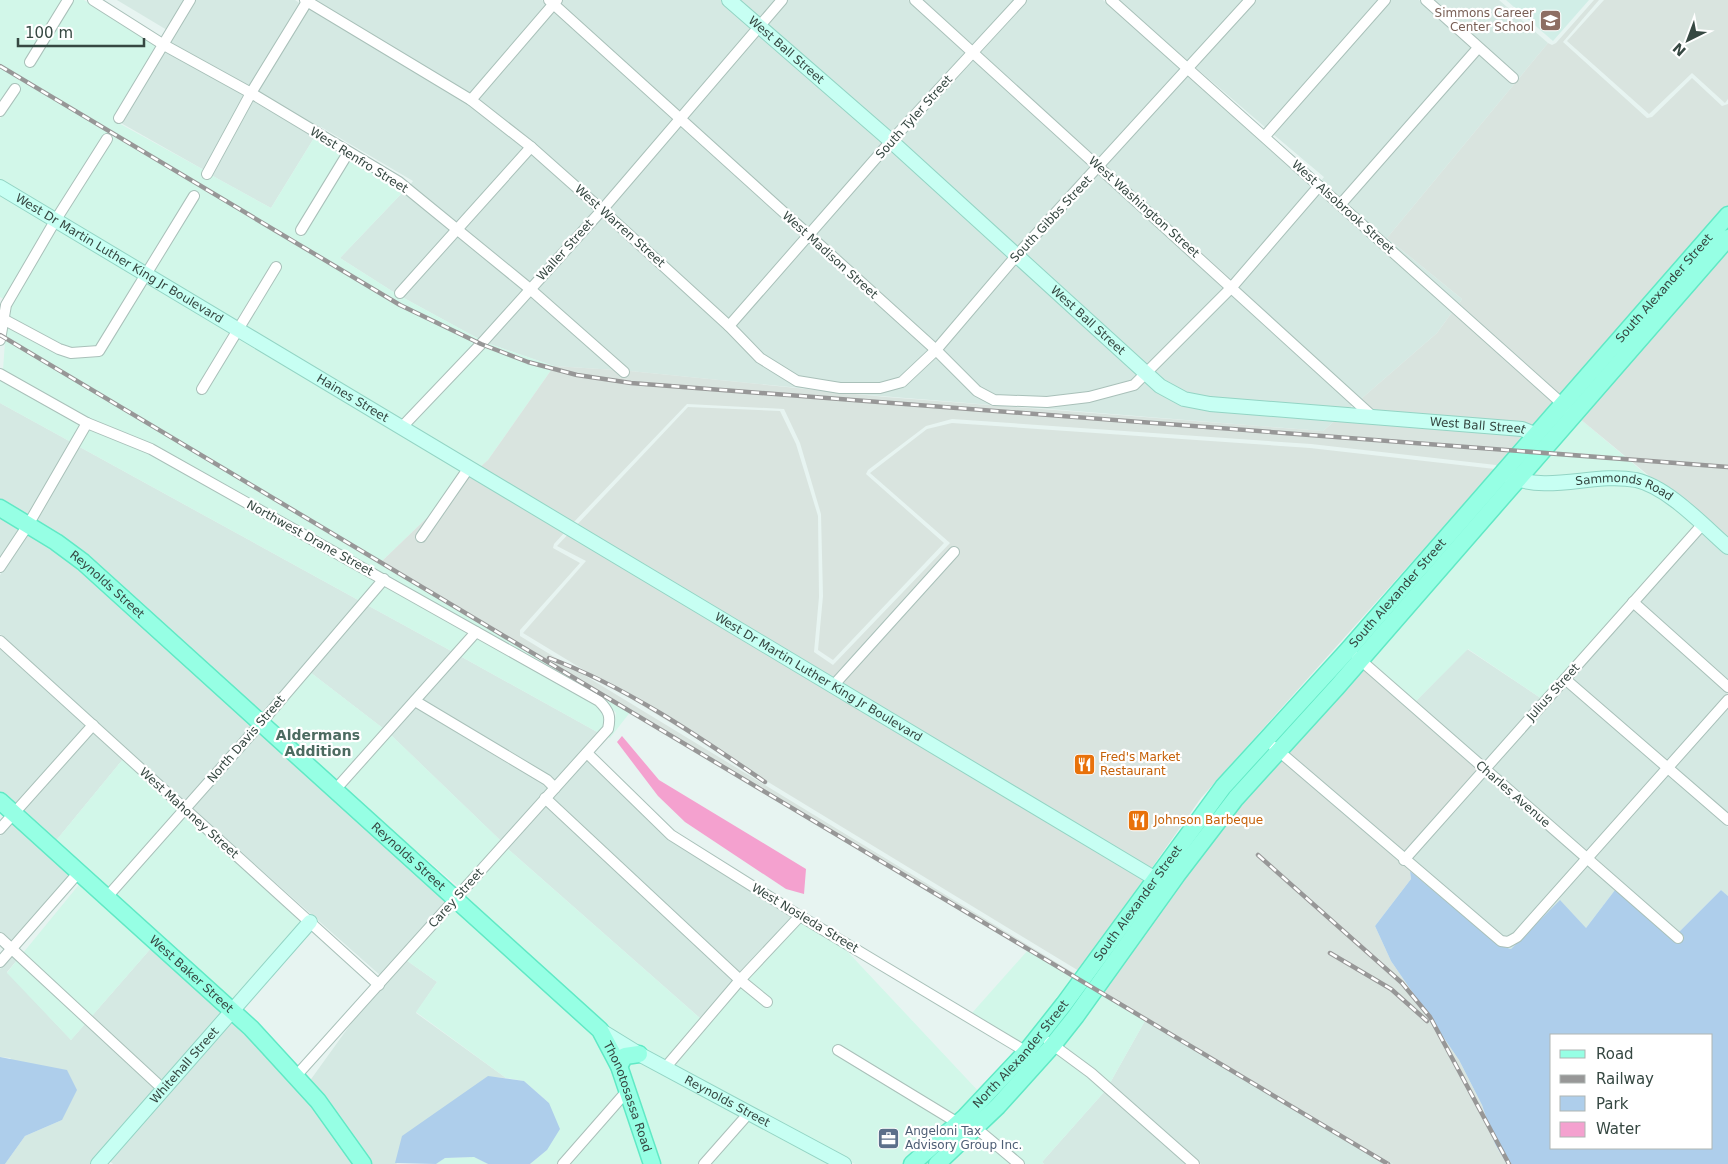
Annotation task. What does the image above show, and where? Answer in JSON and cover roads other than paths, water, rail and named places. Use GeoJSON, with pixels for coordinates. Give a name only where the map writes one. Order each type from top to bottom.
{"type":"FeatureCollection","features":[{"type":"Feature","properties":{"kind":"main road","name":"South Alexander Street"},"geometry":{"type":"LineString","coordinates":[[1082,981],[1162,883],[1279,751],[1354,655],[1570,410],[1656,308],[1727,219]]}},
{"type":"Feature","properties":{"kind":"main road","name":"South Alexander Street"},"geometry":{"type":"LineString","coordinates":[[1656,308],[1728,238]]}},
{"type":"Feature","properties":{"kind":"main road","name":"South Alexander Street"},"geometry":{"type":"LineString","coordinates":[[1510,477],[1537,435],[1570,410]]}},
{"type":"Feature","properties":{"kind":"main road","name":"Reynolds Street"},"geometry":{"type":"LineString","coordinates":[[0,508],[83,562],[600,1030]]}},
{"type":"Feature","properties":{"kind":"main road","name":"South Alexander Street"},"geometry":{"type":"LineString","coordinates":[[1096,989],[1223,787],[1266,740],[1354,655]]}},
{"type":"Feature","properties":{"kind":"main road","name":"West Baker Street"},"geometry":{"type":"LineString","coordinates":[[0,800],[231,1010],[296,1076],[329,1116],[363,1164]]}},
{"type":"Feature","properties":{"kind":"main road","name":"North Alexander Street"},"geometry":{"type":"LineString","coordinates":[[1046,1040],[1082,981]]}},
{"type":"Feature","properties":{"kind":"main road","name":"North Alexander Street"},"geometry":{"type":"LineString","coordinates":[[937,1164],[976,1128],[1046,1040],[1096,989]]}},
{"type":"Feature","properties":{"kind":"main road","name":"Thonotosassa Road"},"geometry":{"type":"LineString","coordinates":[[600,1030],[619,1066],[652,1164]]}},
{"type":"Feature","properties":{"kind":"main road"},"geometry":{"type":"LineString","coordinates":[[619,1066],[625,1056],[639,1054]]}},
{"type":"Feature","properties":{"kind":"main road","name":"North Alexander Street"},"geometry":{"type":"LineString","coordinates":[[912,1164],[1033,1056]]}},
{"type":"Feature","properties":{"kind":"street"},"geometry":{"type":"LineString","coordinates":[[30,62],[68,0]]}},
{"type":"Feature","properties":{"kind":"street","name":"West Renfro Street"},"geometry":{"type":"LineString","coordinates":[[93,0],[164,45],[251,93],[399,182],[530,289],[624,372]]}},
{"type":"Feature","properties":{"kind":"street"},"geometry":{"type":"LineString","coordinates":[[119,118],[190,0]]}},
{"type":"Feature","properties":{"kind":"street"},"geometry":{"type":"LineString","coordinates":[[207,174],[251,93],[307,0]]}},
{"type":"Feature","properties":{"kind":"street","name":"West Warren Street"},"geometry":{"type":"LineString","coordinates":[[307,0],[471,100],[531,147],[602,210],[729,326],[760,358],[797,381],[840,388],[880,388],[902,382],[936,350]]}},
{"type":"Feature","properties":{"kind":"street","name":"West Ball Street"},"geometry":{"type":"LineString","coordinates":[[730,0],[758,27],[891,141],[1160,386],[1184,400],[1210,404],[1522,429],[1537,435]]}},
{"type":"Feature","properties":{"kind":"street","name":"Waller Street"},"geometry":{"type":"LineString","coordinates":[[401,428],[602,210],[782,0]]}},
{"type":"Feature","properties":{"kind":"street","name":"West Washington Street"},"geometry":{"type":"LineString","coordinates":[[915,0],[1372,416]]}},
{"type":"Feature","properties":{"kind":"street","name":"South Tyler Street"},"geometry":{"type":"LineString","coordinates":[[729,326],[810,236],[891,141],[1021,0]]}},
{"type":"Feature","properties":{"kind":"street","name":"West Alsobrook Street"},"geometry":{"type":"LineString","coordinates":[[1111,0],[1570,410]]}},
{"type":"Feature","properties":{"kind":"street","name":"South Gibbs Street"},"geometry":{"type":"LineString","coordinates":[[936,350],[1017,255],[1100,167],[1250,0]]}},
{"type":"Feature","properties":{"kind":"street"},"geometry":{"type":"LineString","coordinates":[[1265,136],[1385,0]]}},
{"type":"Feature","properties":{"kind":"street"},"geometry":{"type":"LineString","coordinates":[[1426,0],[1513,78]]}},
{"type":"Feature","properties":{"kind":"street"},"geometry":{"type":"LineString","coordinates":[[471,100],[553,1]]}},
{"type":"Feature","properties":{"kind":"street","name":"West Madison Street"},"geometry":{"type":"LineString","coordinates":[[553,1],[680,119],[936,350],[977,391],[994,400],[1047,402],[1089,397],[1134,385],[1232,287],[1319,186]]}},
{"type":"Feature","properties":{"kind":"street"},"geometry":{"type":"LineString","coordinates":[[1340,205],[1478,48]]}},
{"type":"Feature","properties":{"kind":"street"},"geometry":{"type":"LineString","coordinates":[[0,112],[15,89]]}},
{"type":"Feature","properties":{"kind":"street"},"geometry":{"type":"LineString","coordinates":[[0,340],[3,304],[107,140]]}},
{"type":"Feature","properties":{"kind":"street"},"geometry":{"type":"LineString","coordinates":[[400,293],[531,147]]}},
{"type":"Feature","properties":{"kind":"street"},"geometry":{"type":"LineString","coordinates":[[301,230],[348,153]]}},
{"type":"Feature","properties":{"kind":"street","name":"West Dr Martin Luther King Jr Boulevard"},"geometry":{"type":"LineString","coordinates":[[0,187],[238,329]]}},
{"type":"Feature","properties":{"kind":"street"},"geometry":{"type":"LineString","coordinates":[[3,319],[58,349],[71,353],[99,351],[194,196]]}},
{"type":"Feature","properties":{"kind":"street"},"geometry":{"type":"LineString","coordinates":[[202,389],[276,267]]}},
{"type":"Feature","properties":{"kind":"street","name":"Haines Street"},"geometry":{"type":"LineString","coordinates":[[238,329],[468,469]]}},
{"type":"Feature","properties":{"kind":"street","name":"Northwest Drane Street"},"geometry":{"type":"LineString","coordinates":[[0,374],[87,422],[150,449],[384,579],[599,701],[609,710],[610,717]]}},
{"type":"Feature","properties":{"kind":"street"},"geometry":{"type":"LineString","coordinates":[[0,567],[28,525],[87,422]]}},
{"type":"Feature","properties":{"kind":"street"},"geometry":{"type":"LineString","coordinates":[[421,537],[468,469]]}},
{"type":"Feature","properties":{"kind":"street","name":"West Dr Martin Luther King Jr Boulevard"},"geometry":{"type":"LineString","coordinates":[[468,469],[1162,883]]}},
{"type":"Feature","properties":{"kind":"street","name":"Sammonds Road"},"geometry":{"type":"LineString","coordinates":[[1510,477],[1533,484],[1637,480],[1668,496],[1728,547]]}},
{"type":"Feature","properties":{"kind":"street","name":"Julius Street"},"geometry":{"type":"LineString","coordinates":[[1404,860],[1702,525]]}},
{"type":"Feature","properties":{"kind":"street"},"geometry":{"type":"LineString","coordinates":[[832,686],[954,552]]}},
{"type":"Feature","properties":{"kind":"street","name":"North Davis Street"},"geometry":{"type":"LineString","coordinates":[[107,897],[261,723],[384,579]]}},
{"type":"Feature","properties":{"kind":"street"},"geometry":{"type":"LineString","coordinates":[[1633,602],[1728,687]]}},
{"type":"Feature","properties":{"kind":"street"},"geometry":{"type":"LineString","coordinates":[[335,790],[476,632]]}},
{"type":"Feature","properties":{"kind":"street","name":"West Mahoney Street"},"geometry":{"type":"LineString","coordinates":[[0,641],[379,985]]}},
{"type":"Feature","properties":{"kind":"street","name":"Charles Avenue"},"geometry":{"type":"LineString","coordinates":[[1354,655],[1678,938]]}},
{"type":"Feature","properties":{"kind":"street"},"geometry":{"type":"LineString","coordinates":[[1565,679],[1728,820]]}},
{"type":"Feature","properties":{"kind":"street"},"geometry":{"type":"LineString","coordinates":[[1266,740],[1501,941],[1508,942],[1517,937],[1728,700]]}},
{"type":"Feature","properties":{"kind":"street"},"geometry":{"type":"LineString","coordinates":[[415,701],[547,780],[555,788]]}},
{"type":"Feature","properties":{"kind":"street","name":"Carey Street"},"geometry":{"type":"LineString","coordinates":[[296,1076],[608,730],[610,717]]}},
{"type":"Feature","properties":{"kind":"street"},"geometry":{"type":"LineString","coordinates":[[0,830],[93,725]]}},
{"type":"Feature","properties":{"kind":"street","name":"West Nosleda Street"},"geometry":{"type":"LineString","coordinates":[[587,753],[671,835],[800,916],[1033,1056]]}},
{"type":"Feature","properties":{"kind":"street"},"geometry":{"type":"LineString","coordinates":[[545,798],[740,980],[767,1002]]}},
{"type":"Feature","properties":{"kind":"street"},"geometry":{"type":"LineString","coordinates":[[0,962],[79,872]]}},
{"type":"Feature","properties":{"kind":"street"},"geometry":{"type":"LineString","coordinates":[[665,1068],[740,980],[800,916]]}},
{"type":"Feature","properties":{"kind":"street","name":"Whitehall Street"},"geometry":{"type":"LineString","coordinates":[[101,1163],[231,1010],[310,922]]}},
{"type":"Feature","properties":{"kind":"street"},"geometry":{"type":"LineString","coordinates":[[0,938],[163,1089]]}},
{"type":"Feature","properties":{"kind":"street","name":"Reynolds Street"},"geometry":{"type":"LineString","coordinates":[[600,1030],[639,1054],[844,1164]]}},
{"type":"Feature","properties":{"kind":"street"},"geometry":{"type":"LineString","coordinates":[[1046,1040],[1091,1072],[1194,1164]]}},
{"type":"Feature","properties":{"kind":"street"},"geometry":{"type":"LineString","coordinates":[[838,1050],[958,1123],[976,1128],[1019,1164]]}},
{"type":"Feature","properties":{"kind":"street"},"geometry":{"type":"LineString","coordinates":[[563,1164],[627,1091]]}},
{"type":"Feature","properties":{"kind":"street"},"geometry":{"type":"LineString","coordinates":[[704,1164],[749,1113]]}},
{"type":"Feature","properties":{"kind":"water"},"geometry":{"type":"Polygon","coordinates":[[[622,736],[659,780],[806,869],[804,894],[786,889],[685,822],[658,796],[617,742],[622,736]]]}},
{"type":"Feature","properties":{"kind":"railway"},"geometry":{"type":"LineString","coordinates":[[0,66],[400,305],[481,344],[528,362],[577,375],[631,383],[1728,467]]}},
{"type":"Feature","properties":{"kind":"railway"},"geometry":{"type":"LineString","coordinates":[[0,335],[1388,1164]]}},
{"type":"Feature","properties":{"kind":"railway"},"geometry":{"type":"LineString","coordinates":[[549,658],[577,669],[633,697],[714,747],[765,782]]}},
{"type":"Feature","properties":{"kind":"railway"},"geometry":{"type":"LineString","coordinates":[[1258,855],[1402,983],[1430,1017],[1509,1164]]}},
{"type":"Feature","properties":{"kind":"railway"},"geometry":{"type":"LineString","coordinates":[[1330,953],[1391,989],[1427,1021]]}},
{"type":"Feature","properties":{"kind":"place","name":"Simmons Career Center School"},"geometry":{"type":"Point","coordinates":[1550,20]}},
{"type":"Feature","properties":{"kind":"place","name":"Fred's Market Restaurant"},"geometry":{"type":"Point","coordinates":[1084,764]}},
{"type":"Feature","properties":{"kind":"place","name":"Johnson Barbeque"},"geometry":{"type":"Point","coordinates":[1138,820]}},
{"type":"Feature","properties":{"kind":"place","name":"Angeloni Tax Advisory Group Inc."},"geometry":{"type":"Point","coordinates":[889,1138]}},
{"type":"Feature","properties":{"kind":"district","name":"Aldermans Addition"},"geometry":{"type":"Point","coordinates":[318,744]}}]}
